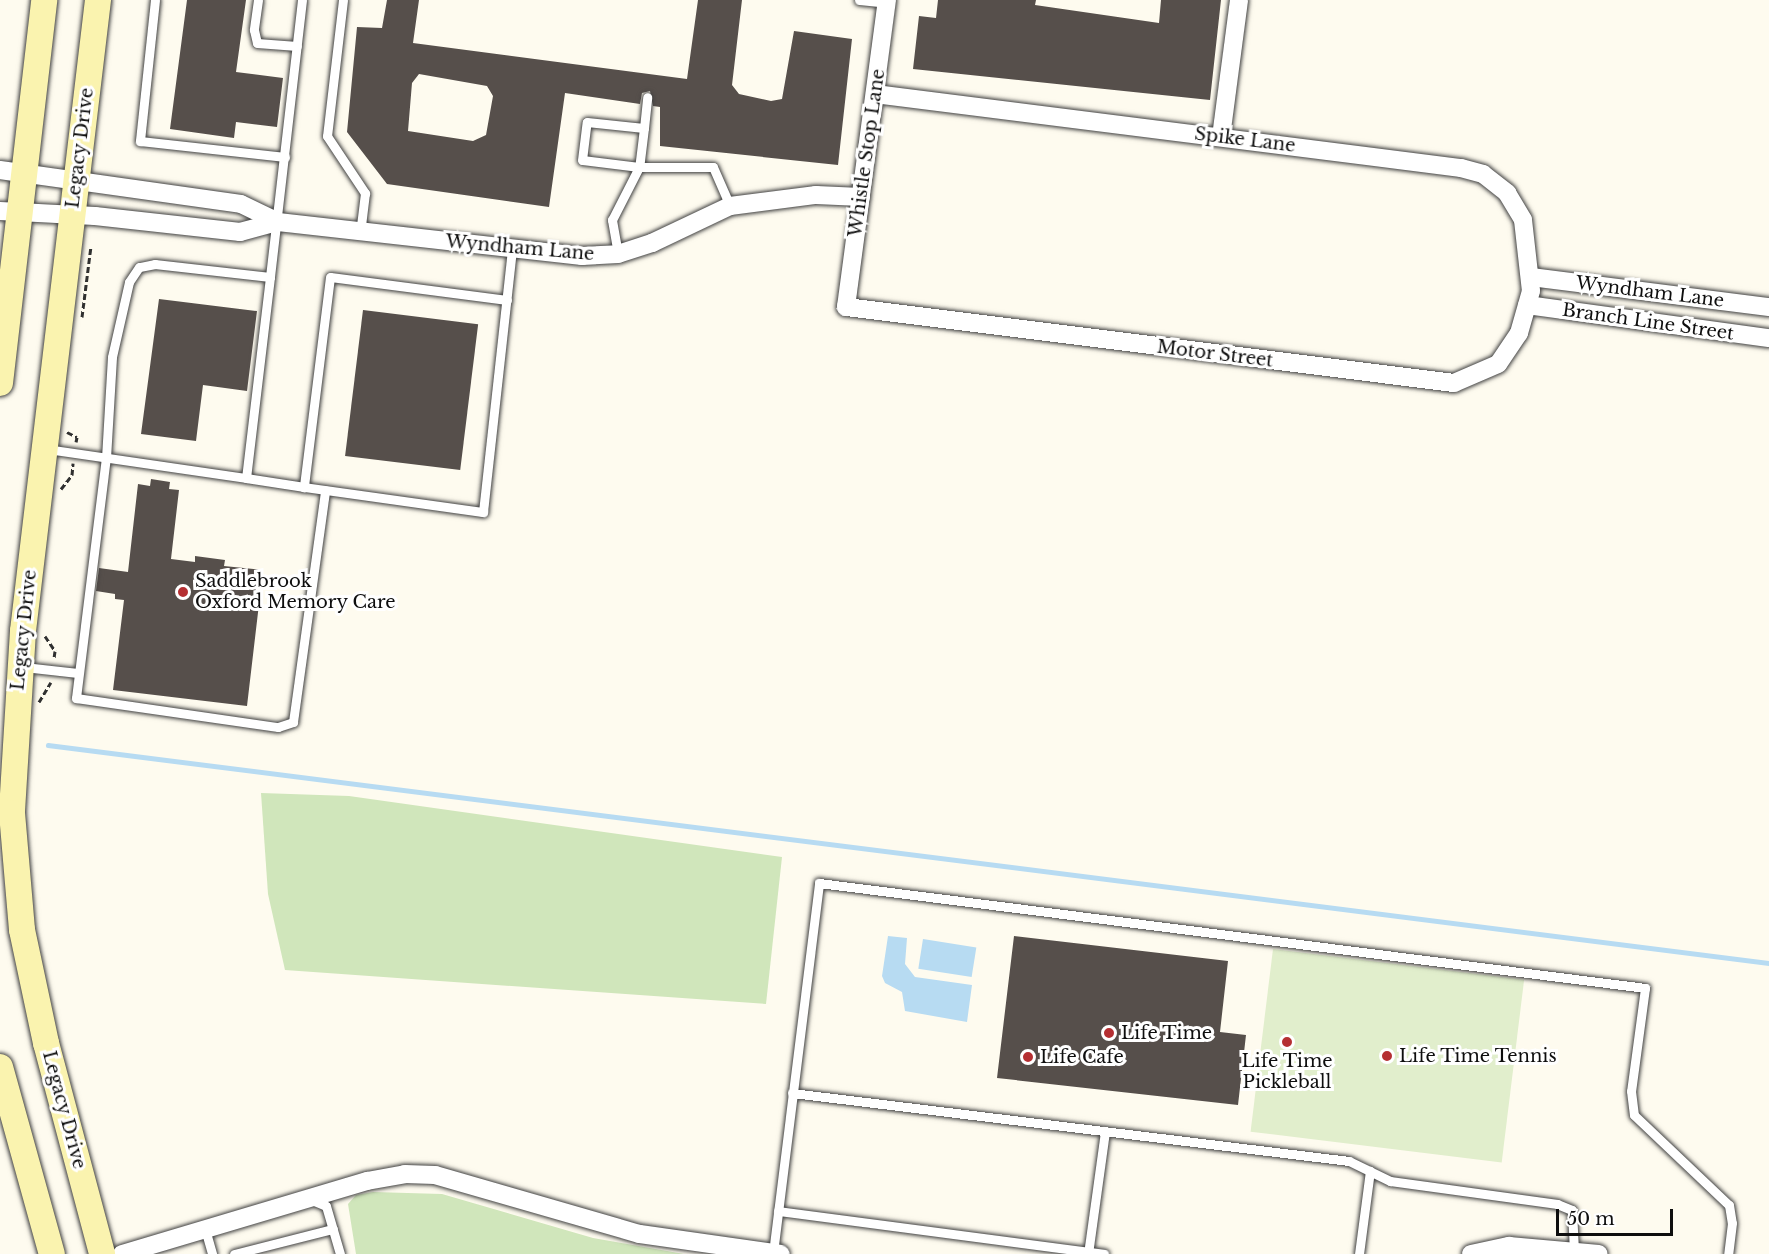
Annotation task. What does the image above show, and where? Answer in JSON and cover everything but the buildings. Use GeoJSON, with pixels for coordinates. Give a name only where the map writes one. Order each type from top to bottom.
{"type":"FeatureCollection","features":[{"type":"Feature","properties":{"kind":"main road"},"geometry":{"type":"LineString","coordinates":[[0,383],[12,171],[44,0]]}},
{"type":"Feature","properties":{"kind":"main road","name":"Legacy Drive"},"geometry":{"type":"LineString","coordinates":[[98,0],[45,449],[10,665],[12,813],[22,930],[46,1042],[102,1254]]}},
{"type":"Feature","properties":{"kind":"main road"},"geometry":{"type":"LineString","coordinates":[[0,1067],[52,1254]]}},
{"type":"Feature","properties":{"kind":"street"},"geometry":{"type":"LineString","coordinates":[[1221,137],[1239,0]]}},
{"type":"Feature","properties":{"kind":"street","name":"Whistle Stop Lane"},"geometry":{"type":"LineString","coordinates":[[846,307],[887,2]]}},
{"type":"Feature","properties":{"kind":"street","name":"Spike Lane"},"geometry":{"type":"LineString","coordinates":[[875,93],[1221,137],[1483,174],[1507,193],[1523,220],[1529,291]]}},
{"type":"Feature","properties":{"kind":"street","name":"Wyndham Lane"},"geometry":{"type":"LineString","coordinates":[[12,171],[241,204],[278,222],[512,250],[618,254],[652,243],[730,206],[816,195],[861,196]]}},
{"type":"Feature","properties":{"kind":"street","name":"Wyndham Lane"},"geometry":{"type":"LineString","coordinates":[[10,212],[72,214],[240,231],[278,222]]}},
{"type":"Feature","properties":{"kind":"street","name":"Wyndham Lane"},"geometry":{"type":"LineString","coordinates":[[1529,291],[1769,308]]}},
{"type":"Feature","properties":{"kind":"street","name":"Motor Street"},"geometry":{"type":"LineString","coordinates":[[846,307],[1454,383],[1498,364],[1519,333],[1529,291]]}},
{"type":"Feature","properties":{"kind":"street","name":"Branch Line Street"},"geometry":{"type":"LineString","coordinates":[[1529,291],[1769,338]]}},
{"type":"Feature","properties":{"kind":"street"},"geometry":{"type":"LineString","coordinates":[[123,1254],[310,1198],[405,1174],[435,1175],[640,1234],[777,1254]]}},
{"type":"Feature","properties":{"kind":"street"},"geometry":{"type":"LineString","coordinates":[[1470,1254],[1509,1246],[1599,1254]]}},
{"type":"Feature","properties":{"kind":"lane"},"geometry":{"type":"LineString","coordinates":[[155,0],[141,141],[285,157]]}},
{"type":"Feature","properties":{"kind":"lane"},"geometry":{"type":"LineString","coordinates":[[258,0],[254,30],[257,42],[297,46]]}},
{"type":"Feature","properties":{"kind":"lane"},"geometry":{"type":"LineString","coordinates":[[246,478],[278,222],[302,0]]}},
{"type":"Feature","properties":{"kind":"lane"},"geometry":{"type":"LineString","coordinates":[[343,0],[327,136],[365,193],[360,232]]}},
{"type":"Feature","properties":{"kind":"lane"},"geometry":{"type":"LineString","coordinates":[[859,0],[887,2]]}},
{"type":"Feature","properties":{"kind":"lane"},"geometry":{"type":"LineString","coordinates":[[618,254],[612,220],[639,167],[647,98]]}},
{"type":"Feature","properties":{"kind":"lane"},"geometry":{"type":"LineString","coordinates":[[644,128],[587,122],[582,160],[639,167],[713,167],[730,206]]}},
{"type":"Feature","properties":{"kind":"lane"},"geometry":{"type":"LineString","coordinates":[[45,449],[483,512],[512,250]]}},
{"type":"Feature","properties":{"kind":"lane"},"geometry":{"type":"LineString","coordinates":[[270,277],[155,264],[134,271],[112,357],[106,457],[75,693],[85,702],[278,727],[293,722],[325,490]]}},
{"type":"Feature","properties":{"kind":"lane"},"geometry":{"type":"LineString","coordinates":[[304,487],[330,277],[507,300]]}},
{"type":"Feature","properties":{"kind":"lane"},"geometry":{"type":"LineString","coordinates":[[10,665],[78,673]]}},
{"type":"Feature","properties":{"kind":"lane"},"geometry":{"type":"LineString","coordinates":[[777,1254],[778,1212],[819,883],[1645,988],[1631,1091],[1634,1115],[1729,1205],[1732,1223],[1728,1254]]}},
{"type":"Feature","properties":{"kind":"lane"},"geometry":{"type":"LineString","coordinates":[[792,1093],[1349,1161],[1390,1181],[1557,1204],[1572,1210],[1574,1251]]}},
{"type":"Feature","properties":{"kind":"lane"},"geometry":{"type":"LineString","coordinates":[[1088,1253],[1105,1131]]}},
{"type":"Feature","properties":{"kind":"lane"},"geometry":{"type":"LineString","coordinates":[[1359,1254],[1370,1171]]}},
{"type":"Feature","properties":{"kind":"lane"},"geometry":{"type":"LineString","coordinates":[[310,1198],[326,1206],[340,1254]]}},
{"type":"Feature","properties":{"kind":"lane"},"geometry":{"type":"LineString","coordinates":[[778,1212],[1104,1254]]}},
{"type":"Feature","properties":{"kind":"lane"},"geometry":{"type":"LineString","coordinates":[[205,1229],[212,1254]]}},
{"type":"Feature","properties":{"kind":"lane"},"geometry":{"type":"LineString","coordinates":[[234,1254],[333,1229]]}},
{"type":"Feature","properties":{"kind":"path"},"geometry":{"type":"LineString","coordinates":[[79,327],[92,238]]}},
{"type":"Feature","properties":{"kind":"path"},"geometry":{"type":"LineString","coordinates":[[60,499],[61,488],[72,475],[77,437],[64,428]]}},
{"type":"Feature","properties":{"kind":"path"},"geometry":{"type":"LineString","coordinates":[[38,713],[38,703],[50,686],[55,651],[45,639],[45,630]]}},
{"type":"Feature","properties":{"kind":"green space"},"geometry":{"type":"Polygon","coordinates":[[[261,793],[349,796],[782,857],[766,1004],[285,970],[268,894],[261,793]]]}},
{"type":"Feature","properties":{"kind":"green space","name":"Life Time Tennis"},"geometry":{"type":"Polygon","coordinates":[[[1273,949],[1524,980],[1502,1162],[1251,1132],[1273,949]]]}},
{"type":"Feature","properties":{"kind":"green space"},"geometry":{"type":"Polygon","coordinates":[[[373,1192],[442,1194],[593,1238],[684,1254],[356,1254],[348,1204],[356,1195],[373,1192]]]}},
{"type":"Feature","properties":{"kind":"water"},"geometry":{"type":"Polygon","coordinates":[[[888,936],[907,938],[905,964],[915,977],[972,985],[967,1022],[905,1011],[902,992],[885,983],[882,976],[888,936]]]}},
{"type":"Feature","properties":{"kind":"water"},"geometry":{"type":"Polygon","coordinates":[[[923,939],[976,947],[972,977],[918,969],[923,939]]]}},
{"type":"Feature","properties":{"kind":"waterway"},"geometry":{"type":"LineString","coordinates":[[48,745],[1769,963]]}},
{"type":"Feature","properties":{"kind":"place","name":"Saddlebrook Oxford Memory Care"},"geometry":{"type":"Point","coordinates":[183,592]}},
{"type":"Feature","properties":{"kind":"place","name":"Life Time"},"geometry":{"type":"Point","coordinates":[1109,1033]}},
{"type":"Feature","properties":{"kind":"place","name":"Life Time Pickleball"},"geometry":{"type":"Point","coordinates":[1287,1042]}},
{"type":"Feature","properties":{"kind":"place","name":"Life Time Tennis"},"geometry":{"type":"Point","coordinates":[1387,1056]}},
{"type":"Feature","properties":{"kind":"place","name":"Life Cafe"},"geometry":{"type":"Point","coordinates":[1028,1057]}}]}
